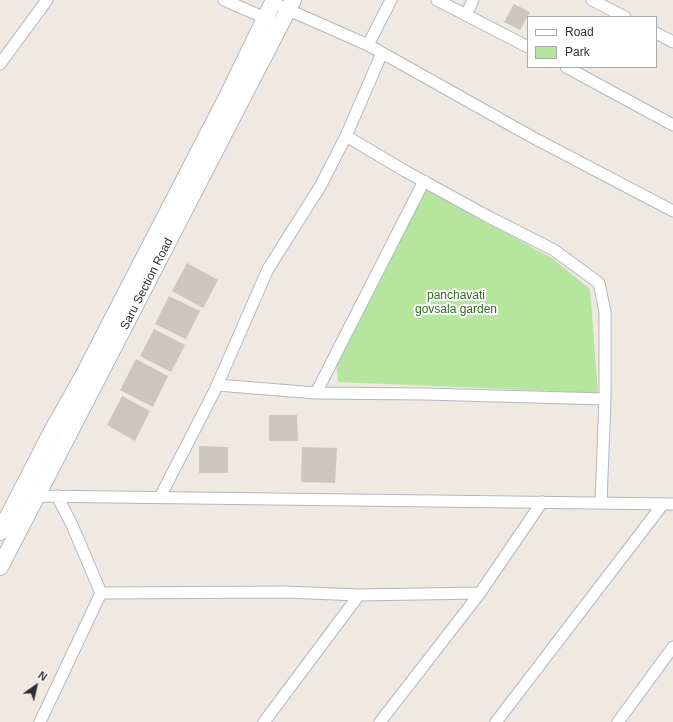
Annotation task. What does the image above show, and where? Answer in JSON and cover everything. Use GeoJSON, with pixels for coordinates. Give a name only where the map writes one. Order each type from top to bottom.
{"type":"FeatureCollection","features":[{"type":"Feature","properties":{"kind":"street"},"geometry":{"type":"LineString","coordinates":[[0,64],[47,0]]}},
{"type":"Feature","properties":{"kind":"street"},"geometry":{"type":"LineString","coordinates":[[224,0],[280,24]]}},
{"type":"Feature","properties":{"kind":"street"},"geometry":{"type":"LineString","coordinates":[[368,45],[391,0]]}},
{"type":"Feature","properties":{"kind":"street"},"geometry":{"type":"LineString","coordinates":[[437,0],[527,46]]}},
{"type":"Feature","properties":{"kind":"street"},"geometry":{"type":"LineString","coordinates":[[466,15],[473,0]]}},
{"type":"Feature","properties":{"kind":"street"},"geometry":{"type":"LineString","coordinates":[[592,0],[623,16]]}},
{"type":"Feature","properties":{"kind":"street"},"geometry":{"type":"LineString","coordinates":[[270,1],[290,5],[368,45],[532,137],[673,211]]}},
{"type":"Feature","properties":{"kind":"street","name":"Saru Section Road"},"geometry":{"type":"LineString","coordinates":[[0,532],[227,97],[264,18],[270,1]]}},
{"type":"Feature","properties":{"kind":"street","name":"Saru Section Road"},"geometry":{"type":"LineString","coordinates":[[0,567],[290,5]]}},
{"type":"Feature","properties":{"kind":"street"},"geometry":{"type":"LineString","coordinates":[[657,34],[673,42]]}},
{"type":"Feature","properties":{"kind":"street"},"geometry":{"type":"LineString","coordinates":[[160,497],[217,385],[268,269],[321,184],[346,136],[382,53]]}},
{"type":"Feature","properties":{"kind":"street"},"geometry":{"type":"LineString","coordinates":[[568,68],[673,125]]}},
{"type":"Feature","properties":{"kind":"street"},"geometry":{"type":"LineString","coordinates":[[346,136],[487,216],[554,250],[599,283],[605,312],[605,399],[601,503]]}},
{"type":"Feature","properties":{"kind":"street"},"geometry":{"type":"LineString","coordinates":[[316,393],[424,181]]}},
{"type":"Feature","properties":{"kind":"street"},"geometry":{"type":"LineString","coordinates":[[217,385],[316,393],[424,394],[605,399]]}},
{"type":"Feature","properties":{"kind":"street"},"geometry":{"type":"LineString","coordinates":[[20,496],[668,504]]}},
{"type":"Feature","properties":{"kind":"street"},"geometry":{"type":"LineString","coordinates":[[40,722],[101,593],[72,525],[57,496]]}},
{"type":"Feature","properties":{"kind":"street"},"geometry":{"type":"LineString","coordinates":[[380,722],[480,593],[542,502]]}},
{"type":"Feature","properties":{"kind":"street"},"geometry":{"type":"LineString","coordinates":[[496,722],[668,504]]}},
{"type":"Feature","properties":{"kind":"street"},"geometry":{"type":"LineString","coordinates":[[101,593],[285,592],[359,595],[480,593]]}},
{"type":"Feature","properties":{"kind":"street"},"geometry":{"type":"LineString","coordinates":[[264,722],[359,595]]}},
{"type":"Feature","properties":{"kind":"street"},"geometry":{"type":"LineString","coordinates":[[618,722],[673,647]]}},
{"type":"Feature","properties":{"kind":"green space","name":"panchavati govsala garden"},"geometry":{"type":"Polygon","coordinates":[[[427,190],[552,258],[590,289],[598,393],[338,382],[336,357],[354,303],[427,190]]]}},
{"type":"Feature","properties":{"kind":"building"},"geometry":{"type":"Polygon","coordinates":[[[514,4],[530,12],[520,30],[504,22],[514,4]]]}},
{"type":"Feature","properties":{"kind":"building"},"geometry":{"type":"Polygon","coordinates":[[[187,263],[218,280],[203,308],[172,291],[187,263]]]}},
{"type":"Feature","properties":{"kind":"building"},"geometry":{"type":"Polygon","coordinates":[[[169,296],[200,311],[186,339],[155,324],[169,296]]]}},
{"type":"Feature","properties":{"kind":"building"},"geometry":{"type":"Polygon","coordinates":[[[154,329],[185,345],[171,372],[140,356],[154,329]]]}},
{"type":"Feature","properties":{"kind":"building"},"geometry":{"type":"Polygon","coordinates":[[[136,359],[168,376],[153,407],[120,390],[136,359]]]}},
{"type":"Feature","properties":{"kind":"building"},"geometry":{"type":"Polygon","coordinates":[[[122,396],[150,411],[135,441],[107,425],[122,396]]]}},
{"type":"Feature","properties":{"kind":"building"},"geometry":{"type":"Polygon","coordinates":[[[269,415],[297,415],[298,441],[269,441],[269,415]]]}},
{"type":"Feature","properties":{"kind":"building"},"geometry":{"type":"Polygon","coordinates":[[[199,446],[228,447],[228,473],[199,473],[199,446]]]}},
{"type":"Feature","properties":{"kind":"building"},"geometry":{"type":"Polygon","coordinates":[[[302,447],[337,448],[335,483],[301,482],[302,447]]]}}]}
